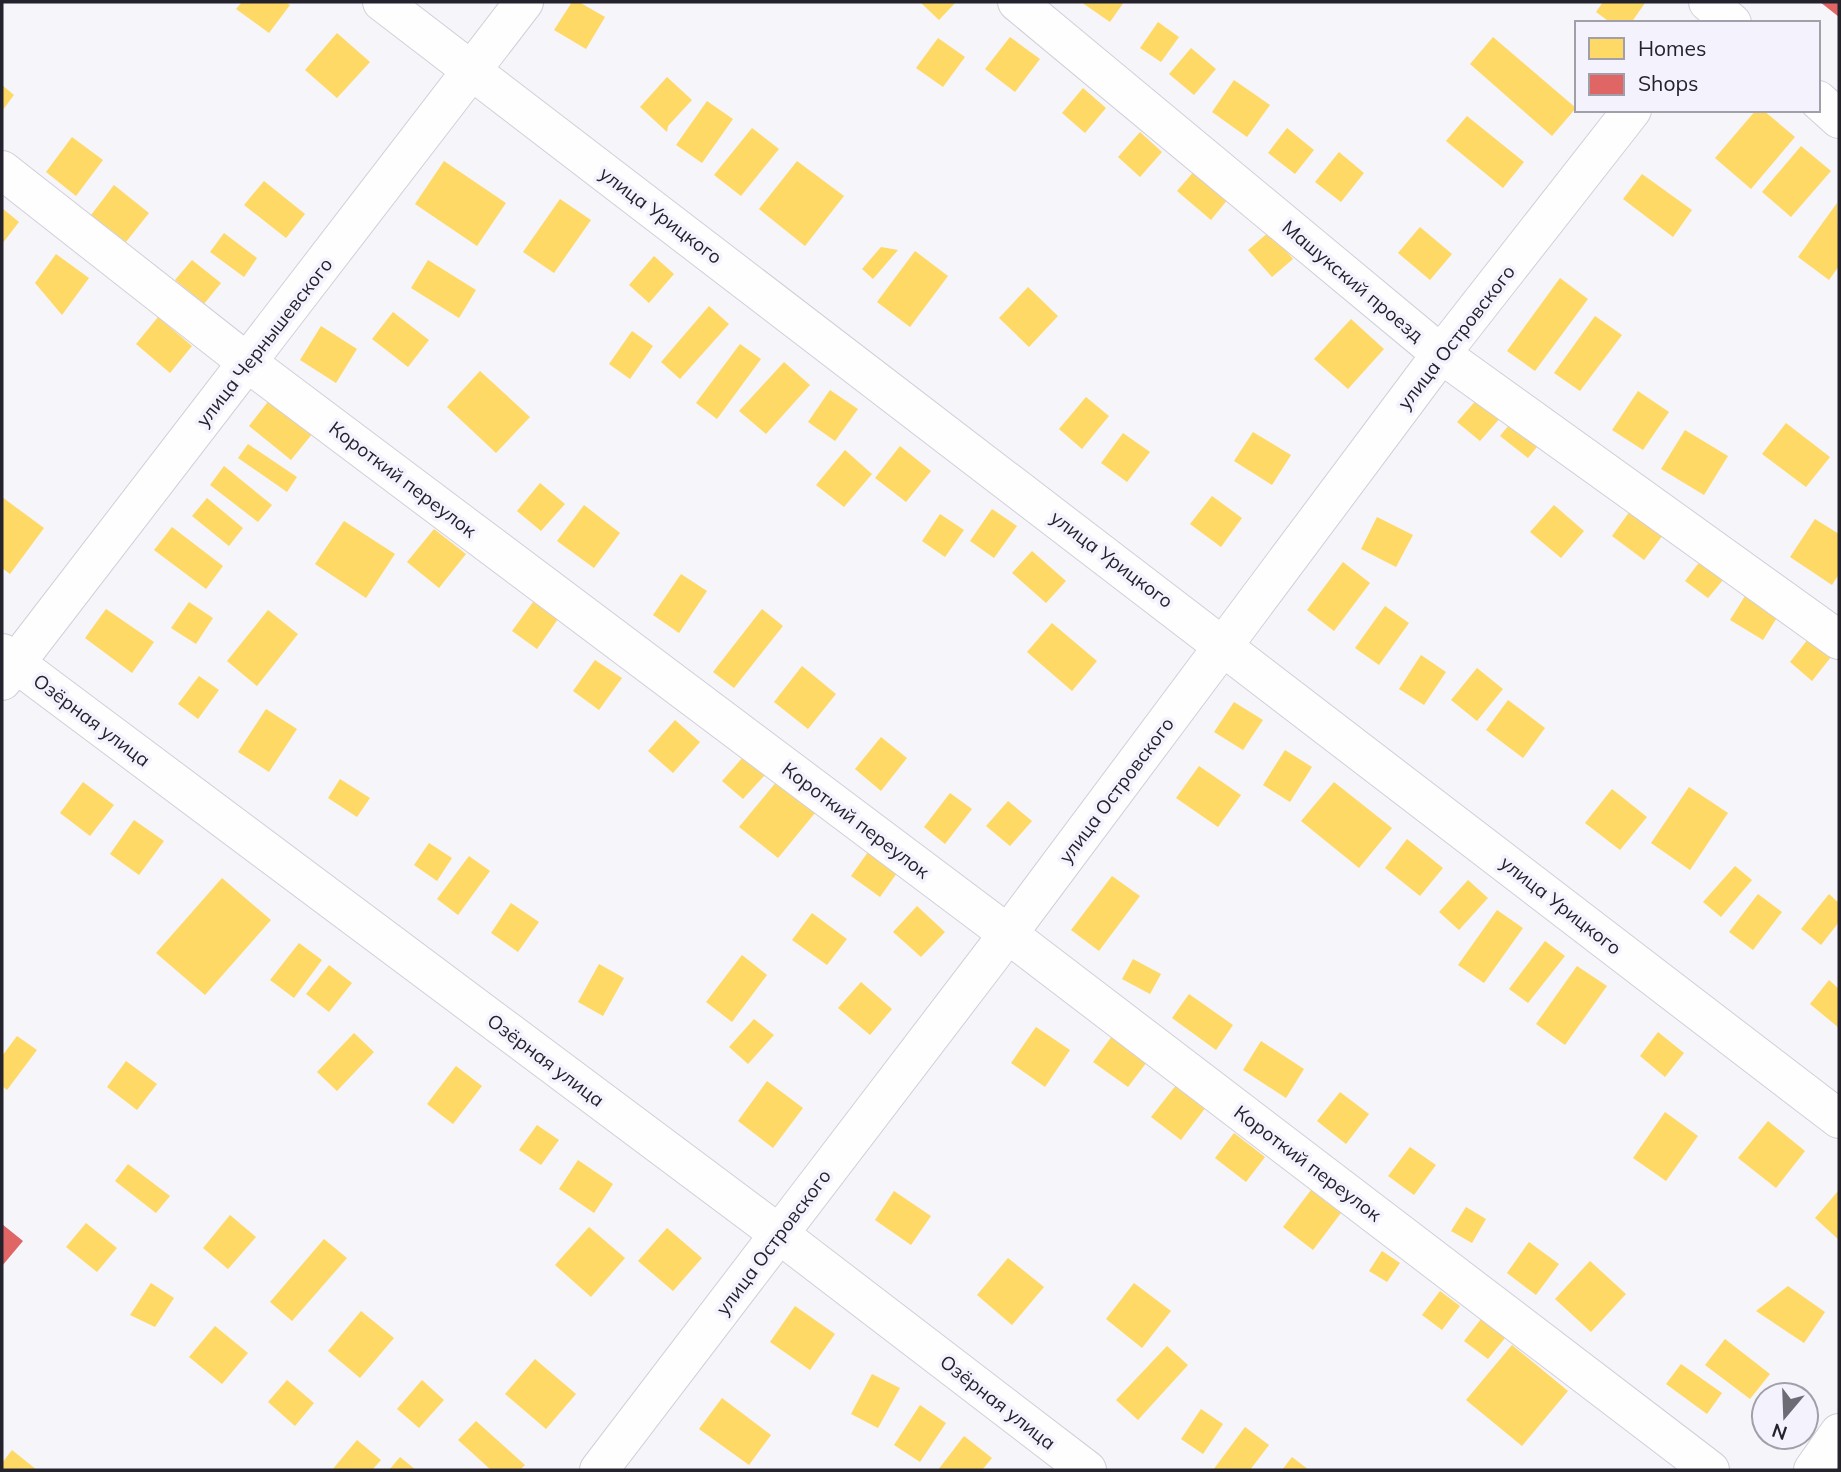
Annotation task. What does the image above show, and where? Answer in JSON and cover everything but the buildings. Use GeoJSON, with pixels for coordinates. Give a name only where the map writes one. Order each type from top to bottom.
{"type":"FeatureCollection","features":[{"type":"Feature","properties":{"kind":"street","name":"улица Урицкого"},"geometry":{"type":"LineString","coordinates":[[383,2],[1839,1119]]}},
{"type":"Feature","properties":{"kind":"street","name":"улица Чернышевского"},"geometry":{"type":"LineString","coordinates":[[6,666],[248,363],[524,2]]}},
{"type":"Feature","properties":{"kind":"street","name":"Машукский проезд"},"geometry":{"type":"LineString","coordinates":[[1017,2],[1441,354],[1839,640]]}},
{"type":"Feature","properties":{"kind":"street"},"geometry":{"type":"LineString","coordinates":[[1820,102],[1839,119]]}},
{"type":"Feature","properties":{"kind":"street","name":"улица Островского"},"geometry":{"type":"LineString","coordinates":[[599,1470],[1008,934],[1441,354],[1630,112]]}},
{"type":"Feature","properties":{"kind":"street","name":"Короткий переулок"},"geometry":{"type":"LineString","coordinates":[[2,170],[248,363],[1008,934],[1710,1470]]}},
{"type":"Feature","properties":{"kind":"street","name":"Озёрная улица"},"geometry":{"type":"LineString","coordinates":[[6,666],[779,1234],[1087,1470]]}},
{"type":"Feature","properties":{"kind":"street"},"geometry":{"type":"LineString","coordinates":[[1813,1470],[1839,1433]]}}]}
